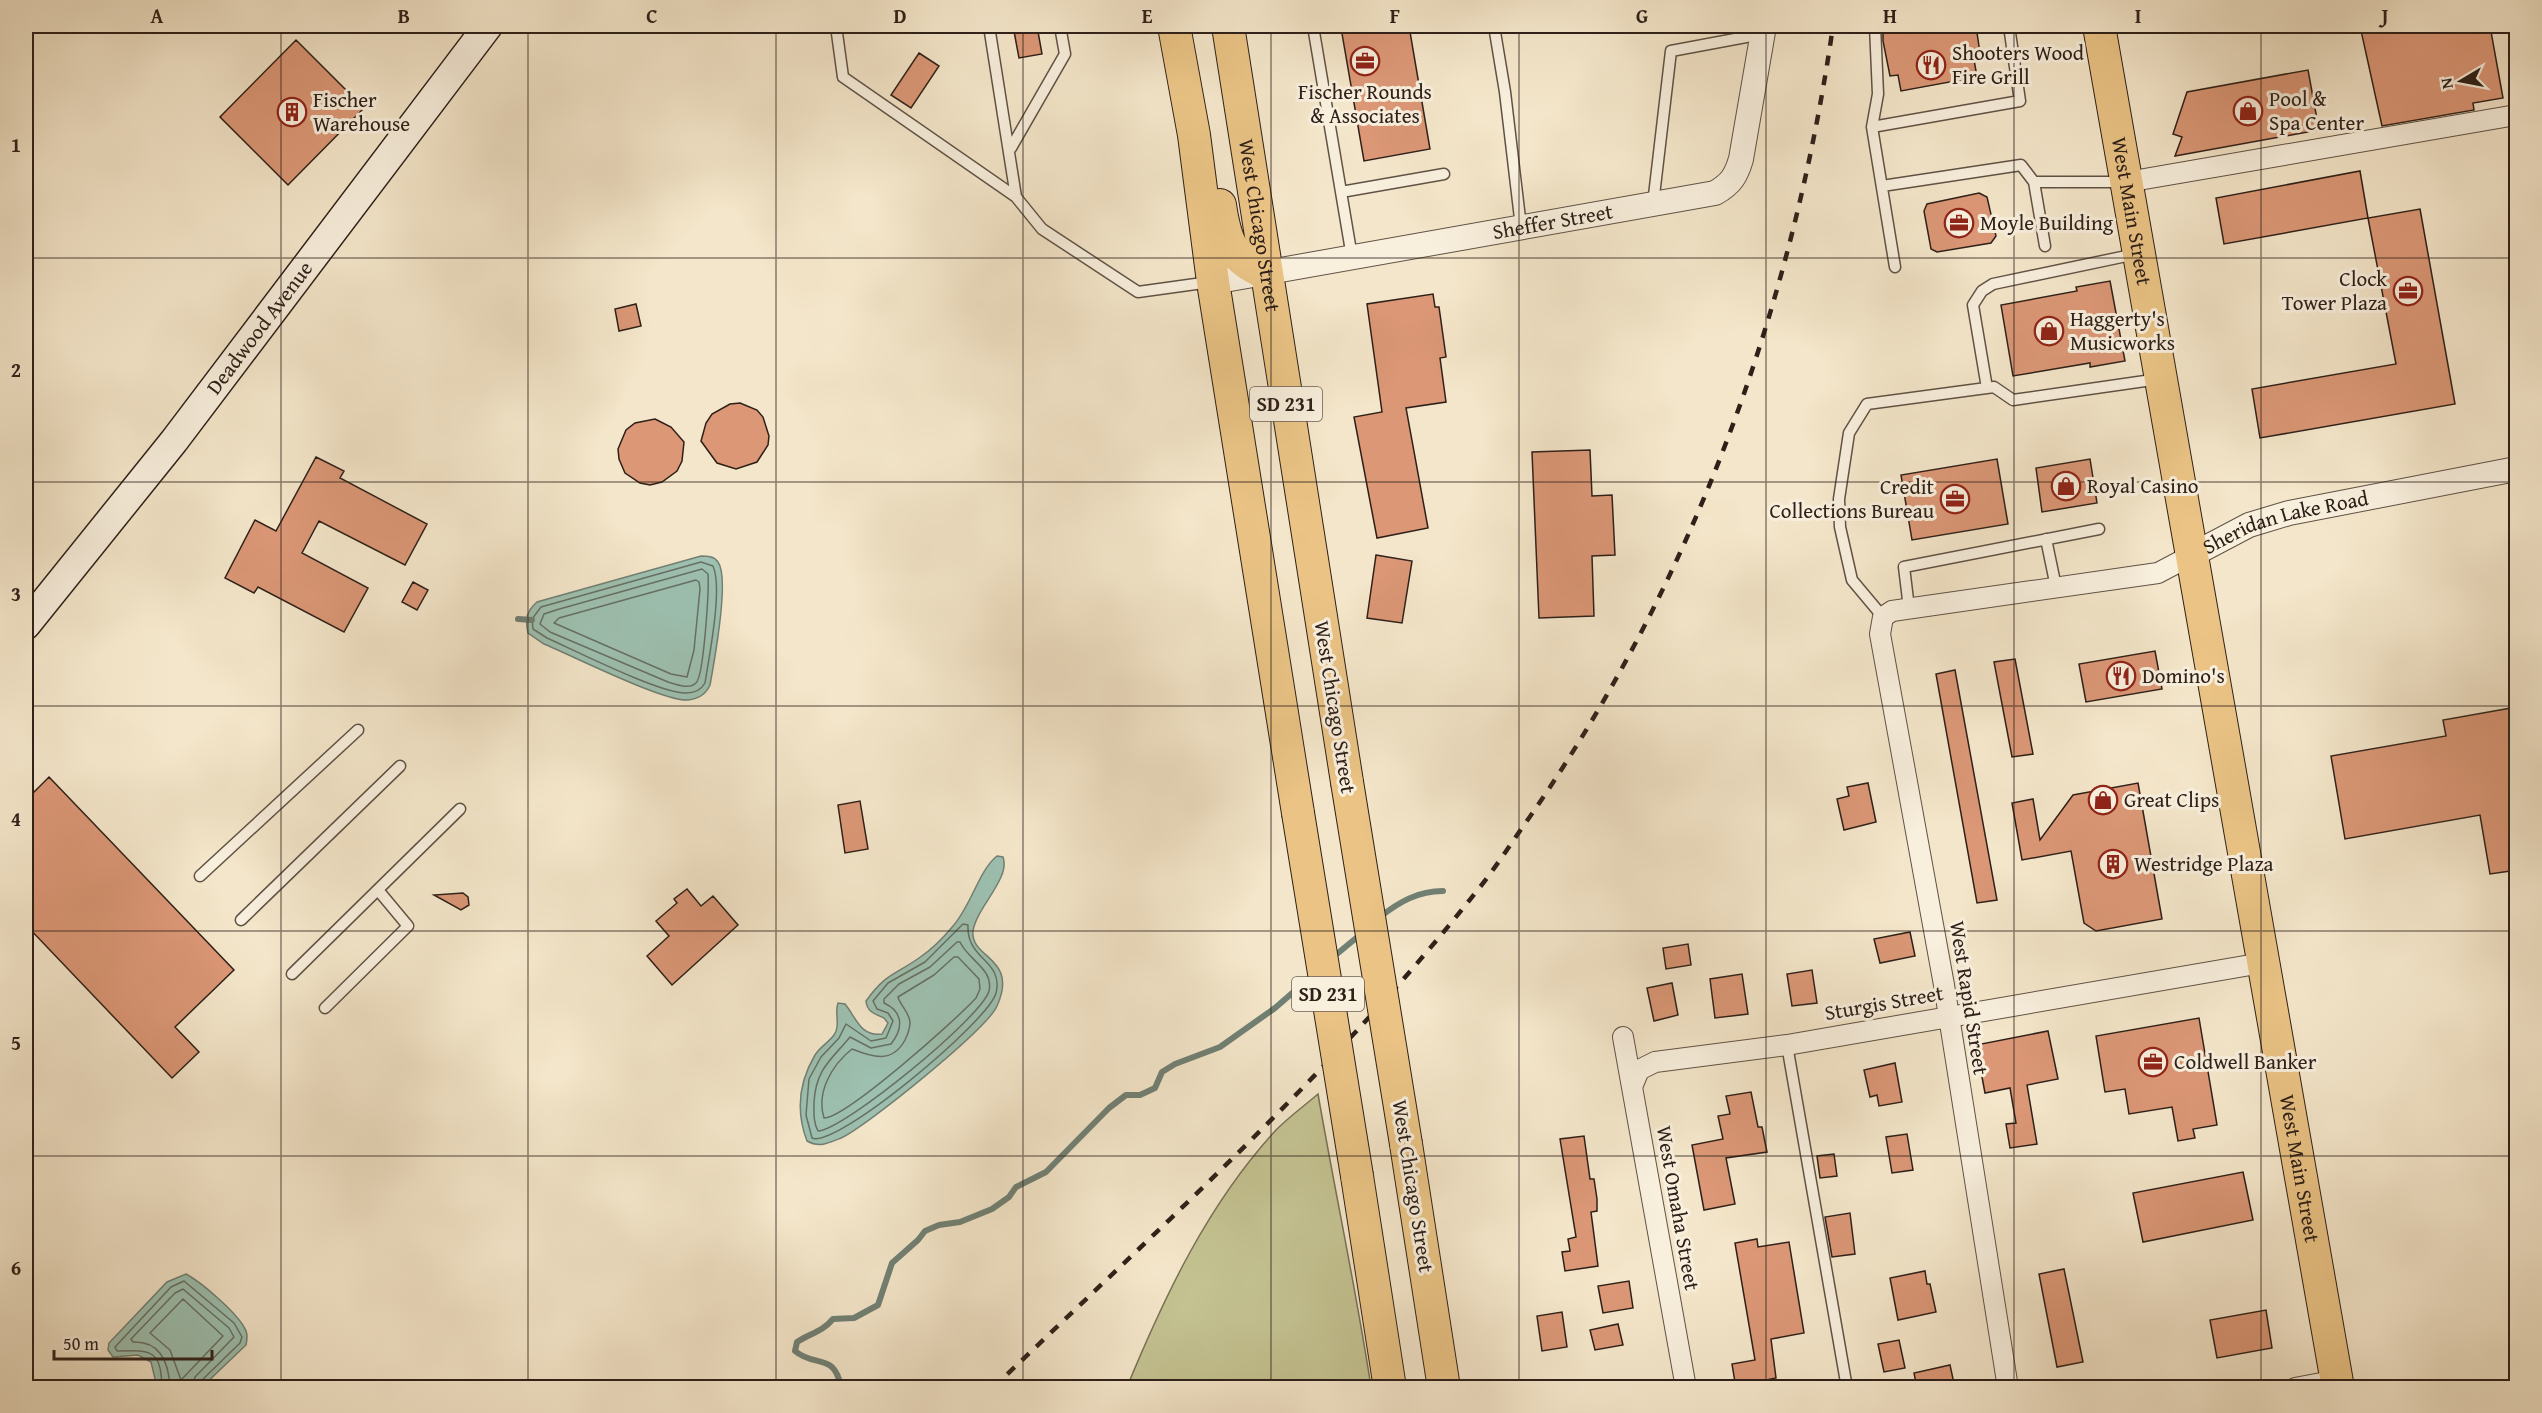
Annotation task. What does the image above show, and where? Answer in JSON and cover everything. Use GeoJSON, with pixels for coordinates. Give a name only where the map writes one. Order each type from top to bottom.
{"type":"FeatureCollection","features":[{"type":"Feature","properties":{"kind":"main road","name":"Deadwood Avenue"},"geometry":{"type":"LineString","coordinates":[[26,625],[167,449],[488,26]]}},
{"type":"Feature","properties":{"kind":"main road","name":"West Chicago Street"},"geometry":{"type":"LineString","coordinates":[[1228,26],[1444,1388]]}},
{"type":"Feature","properties":{"kind":"main road","name":"West Main Street"},"geometry":{"type":"LineString","coordinates":[[2099,26],[2194,554],[2262,963],[2337,1384]]}},
{"type":"Feature","properties":{"kind":"main road"},"geometry":{"type":"LineString","coordinates":[[1172,32],[1208,132],[1225,234],[1236,254],[1251,267],[1266,273]]}},
{"type":"Feature","properties":{"kind":"main road","name":"SD 231"},"geometry":{"type":"LineString","coordinates":[[1172,32],[1194,135],[1213,282],[1390,1388]]}},
{"type":"Feature","properties":{"kind":"street","name":"Sheffer Street"},"geometry":{"type":"LineString","coordinates":[[1213,282],[1715,193],[1728,186],[1736,176],[1745,140],[1763,30]]}},
{"type":"Feature","properties":{"kind":"street"},"geometry":{"type":"LineString","coordinates":[[2127,183],[2517,115]]}},
{"type":"Feature","properties":{"kind":"street","name":"Sheridan Lake Road"},"geometry":{"type":"LineString","coordinates":[[1883,617],[1892,611],[1909,608],[2158,573],[2249,525],[2289,513],[2517,469]]}},
{"type":"Feature","properties":{"kind":"street","name":"West Rapid Street"},"geometry":{"type":"LineString","coordinates":[[1883,617],[1880,634],[1950,1016],[2008,1388]]}},
{"type":"Feature","properties":{"kind":"street","name":"Sturgis Street"},"geometry":{"type":"LineString","coordinates":[[1632,1087],[1639,1070],[1655,1062],[1787,1045],[2262,963]]}},
{"type":"Feature","properties":{"kind":"street","name":"West Omaha Street"},"geometry":{"type":"LineString","coordinates":[[1623,1037],[1686,1388]]}},
{"type":"Feature","properties":{"kind":"street"},"geometry":{"type":"LineString","coordinates":[[2295,1388],[2337,1384]]}},
{"type":"Feature","properties":{"kind":"lane"},"geometry":{"type":"LineString","coordinates":[[836,26],[843,77],[1016,197],[1042,229],[1138,292],[1213,282]]}},
{"type":"Feature","properties":{"kind":"lane"},"geometry":{"type":"LineString","coordinates":[[989,26],[1011,148],[1016,197]]}},
{"type":"Feature","properties":{"kind":"lane"},"geometry":{"type":"LineString","coordinates":[[1011,148],[1065,54],[1060,26]]}},
{"type":"Feature","properties":{"kind":"lane"},"geometry":{"type":"LineString","coordinates":[[1313,26],[1352,257]]}},
{"type":"Feature","properties":{"kind":"lane"},"geometry":{"type":"LineString","coordinates":[[1494,26],[1505,92],[1521,227]]}},
{"type":"Feature","properties":{"kind":"lane"},"geometry":{"type":"LineString","coordinates":[[1875,26],[1878,94],[1872,127],[1895,267]]}},
{"type":"Feature","properties":{"kind":"lane"},"geometry":{"type":"LineString","coordinates":[[1872,127],[2020,101],[2010,26]]}},
{"type":"Feature","properties":{"kind":"lane"},"geometry":{"type":"LineString","coordinates":[[1653,204],[1671,51],[1763,30]]}},
{"type":"Feature","properties":{"kind":"lane"},"geometry":{"type":"LineString","coordinates":[[1882,186],[2020,165],[2034,182],[2045,246]]}},
{"type":"Feature","properties":{"kind":"lane"},"geometry":{"type":"LineString","coordinates":[[1341,192],[1444,174]]}},
{"type":"Feature","properties":{"kind":"lane"},"geometry":{"type":"LineString","coordinates":[[2034,182],[2127,183]]}},
{"type":"Feature","properties":{"kind":"lane"},"geometry":{"type":"LineString","coordinates":[[1988,388],[1973,306],[1982,291],[1993,284],[2140,254]]}},
{"type":"Feature","properties":{"kind":"lane"},"geometry":{"type":"LineString","coordinates":[[1883,617],[1852,580],[1840,527],[1839,500],[1850,433],[1868,404],[1994,387],[2013,400],[2162,379]]}},
{"type":"Feature","properties":{"kind":"lane"},"geometry":{"type":"LineString","coordinates":[[1909,608],[1904,567],[2099,529]]}},
{"type":"Feature","properties":{"kind":"lane"},"geometry":{"type":"LineString","coordinates":[[2046,539],[2056,587]]}},
{"type":"Feature","properties":{"kind":"lane"},"geometry":{"type":"LineString","coordinates":[[200,876],[358,729]]}},
{"type":"Feature","properties":{"kind":"lane"},"geometry":{"type":"LineString","coordinates":[[241,920],[400,766]]}},
{"type":"Feature","properties":{"kind":"lane"},"geometry":{"type":"LineString","coordinates":[[292,974],[460,809]]}},
{"type":"Feature","properties":{"kind":"lane"},"geometry":{"type":"LineString","coordinates":[[325,1008],[408,926],[378,890]]}},
{"type":"Feature","properties":{"kind":"lane"},"geometry":{"type":"LineString","coordinates":[[1787,1045],[1847,1388]]}},
{"type":"Feature","properties":{"kind":"shaded area"},"geometry":{"type":"Polygon","coordinates":[[[1318,1094],[1371,1387],[1127,1387],[1173,1285],[1229,1188],[1276,1130],[1318,1094]]]}},
{"type":"Feature","properties":{"kind":"water"},"geometry":{"type":"Polygon","coordinates":[[[701,556],[712,557],[718,562],[721,571],[722,602],[710,685],[698,697],[688,700],[659,694],[544,644],[528,633],[527,616],[537,602],[701,556]]]}},
{"type":"Feature","properties":{"kind":"water"},"geometry":{"type":"Polygon","coordinates":[[[997,856],[1003,857],[1002,874],[975,922],[973,931],[974,940],[998,968],[1002,978],[1002,990],[997,1006],[972,1035],[950,1055],[875,1116],[832,1142],[820,1144],[807,1141],[800,1108],[805,1076],[819,1049],[832,1038],[836,1031],[838,1003],[845,1004],[859,1025],[868,1032],[882,1034],[888,1023],[870,1010],[866,1001],[885,980],[924,955],[946,935],[965,909],[985,870],[997,856]]]}},
{"type":"Feature","properties":{"kind":"water"},"geometry":{"type":"Polygon","coordinates":[[[186,1274],[210,1291],[236,1316],[247,1333],[246,1345],[202,1387],[157,1387],[151,1362],[138,1355],[113,1357],[108,1350],[109,1343],[167,1282],[186,1274]]]}},
{"type":"Feature","properties":{"kind":"building"},"geometry":{"type":"Polygon","coordinates":[[[1013,26],[1037,26],[1042,54],[1019,58],[1013,26]]]}},
{"type":"Feature","properties":{"kind":"building"},"geometry":{"type":"Polygon","coordinates":[[[1409,26],[1430,149],[1364,161],[1341,28],[1409,26]]]}},
{"type":"Feature","properties":{"kind":"building","name":"Shooters Wood Fire Grill"},"geometry":{"type":"Polygon","coordinates":[[[1891,26],[1976,26],[1980,53],[1973,54],[1977,77],[1901,91],[1898,75],[1890,76],[1883,41],[1883,31],[1892,30],[1891,26]]]}},
{"type":"Feature","properties":{"kind":"building"},"geometry":{"type":"Polygon","coordinates":[[[2360,26],[2490,26],[2503,98],[2473,103],[2474,110],[2382,126],[2360,26]]]}},
{"type":"Feature","properties":{"kind":"building","name":"Fischer Warehouse"},"geometry":{"type":"Polygon","coordinates":[[[296,40],[364,108],[288,185],[220,117],[296,40]]]}},
{"type":"Feature","properties":{"kind":"building"},"geometry":{"type":"Polygon","coordinates":[[[919,53],[939,66],[911,108],[891,95],[919,53]]]}},
{"type":"Feature","properties":{"kind":"building","name":"Pool & Spa Center"},"geometry":{"type":"Polygon","coordinates":[[[2308,70],[2319,130],[2175,156],[2182,137],[2173,134],[2187,92],[2308,70]]]}},
{"type":"Feature","properties":{"kind":"building"},"geometry":{"type":"Polygon","coordinates":[[[2360,171],[2368,218],[2224,244],[2216,198],[2360,171]]]}},
{"type":"Feature","properties":{"kind":"building","name":"Moyle Building"},"geometry":{"type":"Polygon","coordinates":[[[1979,193],[1987,197],[1996,236],[1991,243],[1937,252],[1931,249],[1924,211],[1927,204],[1979,193]]]}},
{"type":"Feature","properties":{"kind":"building","name":"Clock Tower Plaza"},"geometry":{"type":"Polygon","coordinates":[[[2420,209],[2455,404],[2260,438],[2252,389],[2396,364],[2368,218],[2420,209]]]}},
{"type":"Feature","properties":{"kind":"building"},"geometry":{"type":"Polygon","coordinates":[[[2110,281],[2125,361],[2090,367],[2090,363],[2013,376],[2001,305],[2077,291],[2076,287],[2110,281]]]}},
{"type":"Feature","properties":{"kind":"building"},"geometry":{"type":"Polygon","coordinates":[[[1433,294],[1435,307],[1439,307],[1446,357],[1440,358],[1446,402],[1406,408],[1428,528],[1377,538],[1354,417],[1382,412],[1367,304],[1433,294]]]}},
{"type":"Feature","properties":{"kind":"building"},"geometry":{"type":"Polygon","coordinates":[[[636,304],[641,326],[619,331],[615,309],[636,304]]]}},
{"type":"Feature","properties":{"kind":"building"},"geometry":{"type":"Polygon","coordinates":[[[740,403],[757,410],[763,417],[769,436],[768,445],[757,462],[736,469],[717,463],[701,441],[706,423],[712,414],[730,404],[740,403]]]}},
{"type":"Feature","properties":{"kind":"building"},"geometry":{"type":"Polygon","coordinates":[[[655,419],[671,427],[684,442],[682,461],[677,471],[662,482],[650,485],[640,483],[625,473],[619,459],[618,449],[626,430],[635,423],[655,419]]]}},
{"type":"Feature","properties":{"kind":"building"},"geometry":{"type":"Polygon","coordinates":[[[1590,450],[1592,496],[1612,495],[1615,555],[1592,556],[1594,616],[1539,618],[1532,452],[1590,450]]]}},
{"type":"Feature","properties":{"kind":"building"},"geometry":{"type":"Polygon","coordinates":[[[316,457],[344,471],[340,478],[427,524],[405,565],[319,521],[302,553],[368,588],[344,632],[258,587],[254,593],[225,578],[255,520],[276,531],[316,457]]]}},
{"type":"Feature","properties":{"kind":"building","name":"Credit Collections Bureau"},"geometry":{"type":"Polygon","coordinates":[[[1997,459],[2008,524],[1912,540],[1901,475],[1997,459]]]}},
{"type":"Feature","properties":{"kind":"building","name":"Royal Casino"},"geometry":{"type":"Polygon","coordinates":[[[2090,459],[2097,503],[2042,512],[2036,468],[2090,459]]]}},
{"type":"Feature","properties":{"kind":"building"},"geometry":{"type":"Polygon","coordinates":[[[1376,555],[1412,561],[1402,623],[1367,618],[1376,555]]]}},
{"type":"Feature","properties":{"kind":"building"},"geometry":{"type":"Polygon","coordinates":[[[413,582],[428,590],[417,610],[402,602],[413,582]]]}},
{"type":"Feature","properties":{"kind":"building","name":"Domino's"},"geometry":{"type":"Polygon","coordinates":[[[2155,651],[2162,689],[2086,702],[2079,664],[2155,651]]]}},
{"type":"Feature","properties":{"kind":"building"},"geometry":{"type":"Polygon","coordinates":[[[2015,659],[2033,754],[2012,757],[1994,662],[2015,659]]]}},
{"type":"Feature","properties":{"kind":"building"},"geometry":{"type":"Polygon","coordinates":[[[1955,670],[1997,900],[1977,903],[1936,674],[1955,670]]]}},
{"type":"Feature","properties":{"kind":"building"},"geometry":{"type":"Polygon","coordinates":[[[2517,707],[2517,870],[2490,874],[2480,815],[2345,839],[2331,756],[2446,736],[2443,720],[2517,707]]]}},
{"type":"Feature","properties":{"kind":"building"},"geometry":{"type":"Polygon","coordinates":[[[49,777],[234,970],[175,1027],[199,1052],[172,1078],[26,925],[26,800],[49,777]]]}},
{"type":"Feature","properties":{"kind":"building"},"geometry":{"type":"Polygon","coordinates":[[[1868,783],[1876,822],[1844,830],[1837,799],[1849,796],[1847,787],[1868,783]]]}},
{"type":"Feature","properties":{"kind":"building","name":"Westridge Plaza"},"geometry":{"type":"Polygon","coordinates":[[[2138,783],[2162,919],[2096,931],[2084,923],[2071,851],[2022,860],[2012,803],[2033,799],[2040,840],[2073,795],[2138,783]]]}},
{"type":"Feature","properties":{"kind":"building"},"geometry":{"type":"Polygon","coordinates":[[[860,801],[868,849],[845,853],[838,805],[860,801]]]}},
{"type":"Feature","properties":{"kind":"building"},"geometry":{"type":"Polygon","coordinates":[[[687,889],[701,906],[713,896],[738,925],[672,985],[647,956],[669,936],[656,921],[677,903],[674,899],[687,889]]]}},
{"type":"Feature","properties":{"kind":"building"},"geometry":{"type":"Polygon","coordinates":[[[463,893],[468,897],[469,905],[461,910],[434,895],[463,893]]]}},
{"type":"Feature","properties":{"kind":"building"},"geometry":{"type":"Polygon","coordinates":[[[1910,932],[1915,956],[1880,963],[1874,939],[1910,932]]]}},
{"type":"Feature","properties":{"kind":"building"},"geometry":{"type":"Polygon","coordinates":[[[1688,944],[1691,965],[1666,969],[1663,948],[1688,944]]]}},
{"type":"Feature","properties":{"kind":"building"},"geometry":{"type":"Polygon","coordinates":[[[1812,970],[1817,1003],[1792,1006],[1787,974],[1812,970]]]}},
{"type":"Feature","properties":{"kind":"building"},"geometry":{"type":"Polygon","coordinates":[[[1742,974],[1748,1014],[1715,1018],[1710,979],[1742,974]]]}},
{"type":"Feature","properties":{"kind":"building"},"geometry":{"type":"Polygon","coordinates":[[[1672,983],[1678,1015],[1654,1021],[1647,988],[1672,983]]]}},
{"type":"Feature","properties":{"kind":"building","name":"Coldwell Banker"},"geometry":{"type":"Polygon","coordinates":[[[2199,1018],[2217,1125],[2193,1129],[2195,1138],[2178,1141],[2172,1107],[2129,1114],[2125,1089],[2105,1092],[2096,1036],[2199,1018]]]}},
{"type":"Feature","properties":{"kind":"building"},"geometry":{"type":"Polygon","coordinates":[[[2048,1031],[2058,1079],[2027,1085],[2037,1144],[2010,1148],[2006,1124],[2016,1123],[2010,1088],[1985,1093],[1976,1045],[2048,1031]]]}},
{"type":"Feature","properties":{"kind":"building"},"geometry":{"type":"Polygon","coordinates":[[[1895,1063],[1902,1102],[1879,1106],[1877,1095],[1870,1097],[1864,1070],[1895,1063]]]}},
{"type":"Feature","properties":{"kind":"building"},"geometry":{"type":"Polygon","coordinates":[[[1751,1092],[1758,1127],[1762,1127],[1767,1152],[1726,1158],[1735,1204],[1704,1210],[1692,1145],[1723,1139],[1718,1116],[1730,1114],[1726,1096],[1751,1092]]]}},
{"type":"Feature","properties":{"kind":"building"},"geometry":{"type":"Polygon","coordinates":[[[1907,1134],[1913,1170],[1892,1173],[1886,1137],[1907,1134]]]}},
{"type":"Feature","properties":{"kind":"building"},"geometry":{"type":"Polygon","coordinates":[[[1584,1136],[1590,1179],[1594,1179],[1597,1199],[1597,1211],[1591,1212],[1598,1266],[1565,1271],[1562,1252],[1570,1251],[1568,1239],[1576,1237],[1560,1139],[1584,1136]]]}},
{"type":"Feature","properties":{"kind":"building"},"geometry":{"type":"Polygon","coordinates":[[[1834,1154],[1837,1176],[1820,1178],[1817,1156],[1834,1154]]]}},
{"type":"Feature","properties":{"kind":"building"},"geometry":{"type":"Polygon","coordinates":[[[2243,1172],[2253,1220],[2143,1242],[2133,1193],[2243,1172]]]}},
{"type":"Feature","properties":{"kind":"building"},"geometry":{"type":"Polygon","coordinates":[[[1850,1213],[1855,1254],[1832,1257],[1825,1217],[1850,1213]]]}},
{"type":"Feature","properties":{"kind":"building"},"geometry":{"type":"Polygon","coordinates":[[[1757,1239],[1758,1247],[1789,1242],[1804,1333],[1771,1339],[1776,1378],[1766,1380],[1767,1388],[1736,1388],[1732,1364],[1755,1360],[1735,1243],[1757,1239]]]}},
{"type":"Feature","properties":{"kind":"building"},"geometry":{"type":"Polygon","coordinates":[[[2064,1269],[2083,1362],[2057,1367],[2039,1274],[2064,1269]]]}},
{"type":"Feature","properties":{"kind":"building"},"geometry":{"type":"Polygon","coordinates":[[[1925,1271],[1936,1312],[1898,1320],[1890,1278],[1925,1271]]]}},
{"type":"Feature","properties":{"kind":"building"},"geometry":{"type":"Polygon","coordinates":[[[1629,1281],[1633,1308],[1603,1313],[1598,1286],[1629,1281]]]}},
{"type":"Feature","properties":{"kind":"building"},"geometry":{"type":"Polygon","coordinates":[[[2266,1310],[2272,1348],[2217,1358],[2210,1320],[2266,1310]]]}},
{"type":"Feature","properties":{"kind":"building"},"geometry":{"type":"Polygon","coordinates":[[[1562,1312],[1567,1347],[1542,1351],[1537,1316],[1562,1312]]]}},
{"type":"Feature","properties":{"kind":"building"},"geometry":{"type":"Polygon","coordinates":[[[1618,1324],[1623,1345],[1595,1350],[1590,1330],[1618,1324]]]}},
{"type":"Feature","properties":{"kind":"building"},"geometry":{"type":"Polygon","coordinates":[[[1899,1340],[1905,1368],[1884,1372],[1878,1344],[1899,1340]]]}},
{"type":"Feature","properties":{"kind":"building"},"geometry":{"type":"Polygon","coordinates":[[[1950,1365],[1955,1388],[1917,1388],[1914,1373],[1950,1365]]]}},
{"type":"Feature","properties":{"kind":"waterway"},"geometry":{"type":"LineString","coordinates":[[518,619],[532,620]]}},
{"type":"Feature","properties":{"kind":"waterway"},"geometry":{"type":"LineString","coordinates":[[1380,917],[1409,898],[1443,891]]}},
{"type":"Feature","properties":{"kind":"waterway"},"geometry":{"type":"LineString","coordinates":[[1332,958],[1361,934]]}},
{"type":"Feature","properties":{"kind":"waterway"},"geometry":{"type":"LineString","coordinates":[[841,1388],[834,1369],[795,1351],[797,1342],[820,1330],[833,1319],[854,1318],[878,1305],[892,1263],[925,1231],[939,1225],[960,1222],[992,1209],[1009,1197],[1016,1187],[1046,1172],[1109,1108],[1126,1095],[1140,1095],[1155,1088],[1162,1072],[1175,1064],[1220,1047],[1275,1008],[1313,975]]}},
{"type":"Feature","properties":{"kind":"railway"},"geometry":{"type":"LineString","coordinates":[[993,1388],[1243,1148],[1364,1023],[1421,959],[1483,883],[1529,818],[1587,728],[1640,635],[1686,539],[1727,440],[1762,339],[1791,236],[1815,132],[1833,26]]}},
{"type":"Feature","properties":{"kind":"place","name":"Fischer Rounds & Associates"},"geometry":{"type":"Point","coordinates":[1365,61]}},
{"type":"Feature","properties":{"kind":"place","name":"Shooters Wood Fire Grill"},"geometry":{"type":"Point","coordinates":[1931,65]}},
{"type":"Feature","properties":{"kind":"place","name":"Pool & Spa Center"},"geometry":{"type":"Point","coordinates":[2248,111]}},
{"type":"Feature","properties":{"kind":"place","name":"Fischer Warehouse"},"geometry":{"type":"Point","coordinates":[292,112]}},
{"type":"Feature","properties":{"kind":"place","name":"Moyle Building"},"geometry":{"type":"Point","coordinates":[1959,223]}},
{"type":"Feature","properties":{"kind":"place","name":"Clock Tower Plaza"},"geometry":{"type":"Point","coordinates":[2408,291]}},
{"type":"Feature","properties":{"kind":"place","name":"Haggerty's Musicworks"},"geometry":{"type":"Point","coordinates":[2049,331]}},
{"type":"Feature","properties":{"kind":"place","name":"Royal Casino"},"geometry":{"type":"Point","coordinates":[2066,486]}},
{"type":"Feature","properties":{"kind":"place","name":"Credit Collections Bureau"},"geometry":{"type":"Point","coordinates":[1955,499]}},
{"type":"Feature","properties":{"kind":"place","name":"Domino's"},"geometry":{"type":"Point","coordinates":[2121,676]}},
{"type":"Feature","properties":{"kind":"place","name":"Great Clips"},"geometry":{"type":"Point","coordinates":[2103,800]}},
{"type":"Feature","properties":{"kind":"place","name":"Westridge Plaza"},"geometry":{"type":"Point","coordinates":[2113,864]}},
{"type":"Feature","properties":{"kind":"place","name":"Coldwell Banker"},"geometry":{"type":"Point","coordinates":[2153,1062]}}]}
